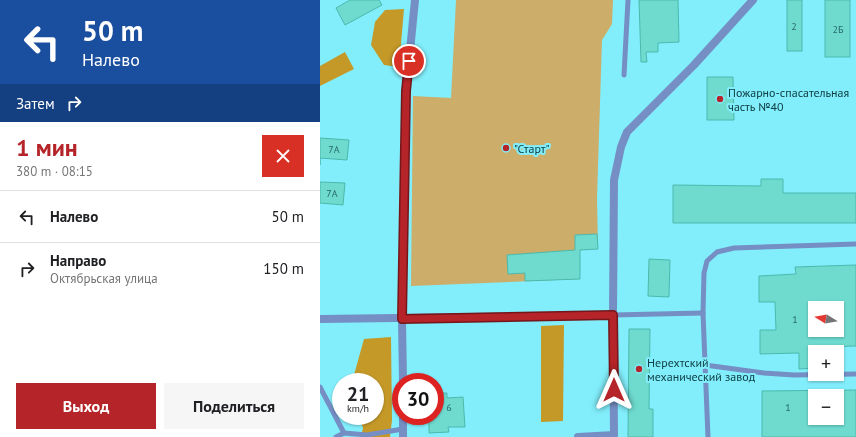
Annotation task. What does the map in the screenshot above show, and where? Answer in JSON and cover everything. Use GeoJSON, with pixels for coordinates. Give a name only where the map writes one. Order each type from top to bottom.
{"type":"FeatureCollection","features":[{"type":"Feature","properties":{"kind":"street"},"geometry":{"type":"LineString","coordinates":[[402,373],[406,91],[415,0]]}},
{"type":"Feature","properties":{"kind":"street"},"geometry":{"type":"LineString","coordinates":[[578,437],[614,435],[614,180],[621,147],[627,132],[694,65],[753,0]]}},
{"type":"Feature","properties":{"kind":"street"},"geometry":{"type":"LineString","coordinates":[[320,319],[613,315]]}},
{"type":"Feature","properties":{"kind":"lane"},"geometry":{"type":"LineString","coordinates":[[624,75],[628,0]]}},
{"type":"Feature","properties":{"kind":"lane"},"geometry":{"type":"LineString","coordinates":[[708,437],[703,313],[704,273],[707,261],[717,252],[734,248],[856,244]]}},
{"type":"Feature","properties":{"kind":"lane"},"geometry":{"type":"LineString","coordinates":[[613,315],[703,313]]}},
{"type":"Feature","properties":{"kind":"lane"},"geometry":{"type":"LineString","coordinates":[[705,365],[764,373],[794,375],[856,374]]}},
{"type":"Feature","properties":{"kind":"lane"},"geometry":{"type":"LineString","coordinates":[[320,387],[322,397],[344,433]]}},
{"type":"Feature","properties":{"kind":"lane"},"geometry":{"type":"LineString","coordinates":[[336,437],[344,433],[366,435],[403,433]]}},
{"type":"Feature","properties":{"kind":"shaded area","name":"\"Старт\""},"geometry":{"type":"Polygon","coordinates":[[[456,0],[613,0],[612,24],[602,40],[597,198],[598,249],[580,250],[580,279],[411,286],[413,96],[451,98],[456,0]]]}},
{"type":"Feature","properties":{"kind":"shaded area"},"geometry":{"type":"Polygon","coordinates":[[[404,9],[399,67],[384,65],[371,45],[375,22],[385,10],[404,9]]]}},
{"type":"Feature","properties":{"kind":"shaded area"},"geometry":{"type":"Polygon","coordinates":[[[345,52],[354,69],[320,86],[320,66],[345,52]]]}},
{"type":"Feature","properties":{"kind":"shaded area"},"geometry":{"type":"Polygon","coordinates":[[[564,325],[563,421],[541,422],[541,326],[564,325]]]}},
{"type":"Feature","properties":{"kind":"shaded area"},"geometry":{"type":"Polygon","coordinates":[[[391,337],[392,420],[390,437],[361,437],[363,428],[362,425],[384,425],[384,373],[355,373],[364,339],[391,337]]]}},
{"type":"Feature","properties":{"kind":"building"},"geometry":{"type":"Polygon","coordinates":[[[350,0],[379,0],[382,5],[345,25],[336,8],[350,0]]]}},
{"type":"Feature","properties":{"kind":"building"},"geometry":{"type":"Polygon","coordinates":[[[639,0],[678,0],[679,42],[658,43],[658,52],[646,52],[647,62],[641,62],[639,0]]]}},
{"type":"Feature","properties":{"kind":"building"},"geometry":{"type":"Polygon","coordinates":[[[787,0],[802,0],[802,51],[787,51],[787,0]]]}},
{"type":"Feature","properties":{"kind":"building"},"geometry":{"type":"Polygon","coordinates":[[[825,0],[850,0],[850,57],[825,57],[825,0]]]}},
{"type":"Feature","properties":{"kind":"building","name":"Пожарно-спасательная часть №40"},"geometry":{"type":"Polygon","coordinates":[[[707,77],[733,77],[734,120],[707,120],[707,77]]]}},
{"type":"Feature","properties":{"kind":"building"},"geometry":{"type":"Polygon","coordinates":[[[320,138],[349,140],[347,160],[320,158],[320,138]]]}},
{"type":"Feature","properties":{"kind":"building"},"geometry":{"type":"Polygon","coordinates":[[[761,179],[783,179],[783,193],[856,193],[856,223],[673,223],[673,185],[761,186],[761,179]]]}},
{"type":"Feature","properties":{"kind":"building"},"geometry":{"type":"Polygon","coordinates":[[[320,182],[345,183],[343,205],[320,203],[320,182]]]}},
{"type":"Feature","properties":{"kind":"building"},"geometry":{"type":"Polygon","coordinates":[[[597,234],[598,249],[580,250],[580,279],[525,281],[525,273],[508,274],[507,255],[575,250],[575,235],[597,234]]]}},
{"type":"Feature","properties":{"kind":"building"},"geometry":{"type":"Polygon","coordinates":[[[649,259],[670,260],[669,297],[648,296],[649,259]]]}},
{"type":"Feature","properties":{"kind":"building"},"geometry":{"type":"Polygon","coordinates":[[[856,265],[856,346],[808,345],[808,368],[799,369],[799,353],[760,354],[760,330],[776,330],[775,302],[759,302],[759,276],[796,274],[795,267],[856,265]]]}},
{"type":"Feature","properties":{"kind":"building","name":"Нерехтский механический завод"},"geometry":{"type":"Polygon","coordinates":[[[629,329],[650,329],[649,409],[653,409],[653,437],[628,437],[629,329]]]}},
{"type":"Feature","properties":{"kind":"building"},"geometry":{"type":"Polygon","coordinates":[[[844,390],[856,390],[856,437],[762,437],[762,391],[808,391],[808,425],[844,425],[844,390]]]}},
{"type":"Feature","properties":{"kind":"building"},"geometry":{"type":"Polygon","coordinates":[[[444,393],[447,393],[447,398],[463,397],[465,427],[448,427],[449,432],[429,433],[429,425],[444,425],[444,393]]]}},
{"type":"Feature","properties":{"kind":"place","name":"Пожарно-спасательная часть №40"},"geometry":{"type":"Point","coordinates":[720,99]}},
{"type":"Feature","properties":{"kind":"place","name":"\"Старт\""},"geometry":{"type":"Point","coordinates":[506,148]}},
{"type":"Feature","properties":{"kind":"place","name":"Нерехтский механический завод"},"geometry":{"type":"Point","coordinates":[639,369]}},
{"type":"Feature","properties":{"kind":"route"},"geometry":{"type":"LineString","coordinates":[[409,61],[406,91],[402,319],[613,315],[614,390]]}}]}
